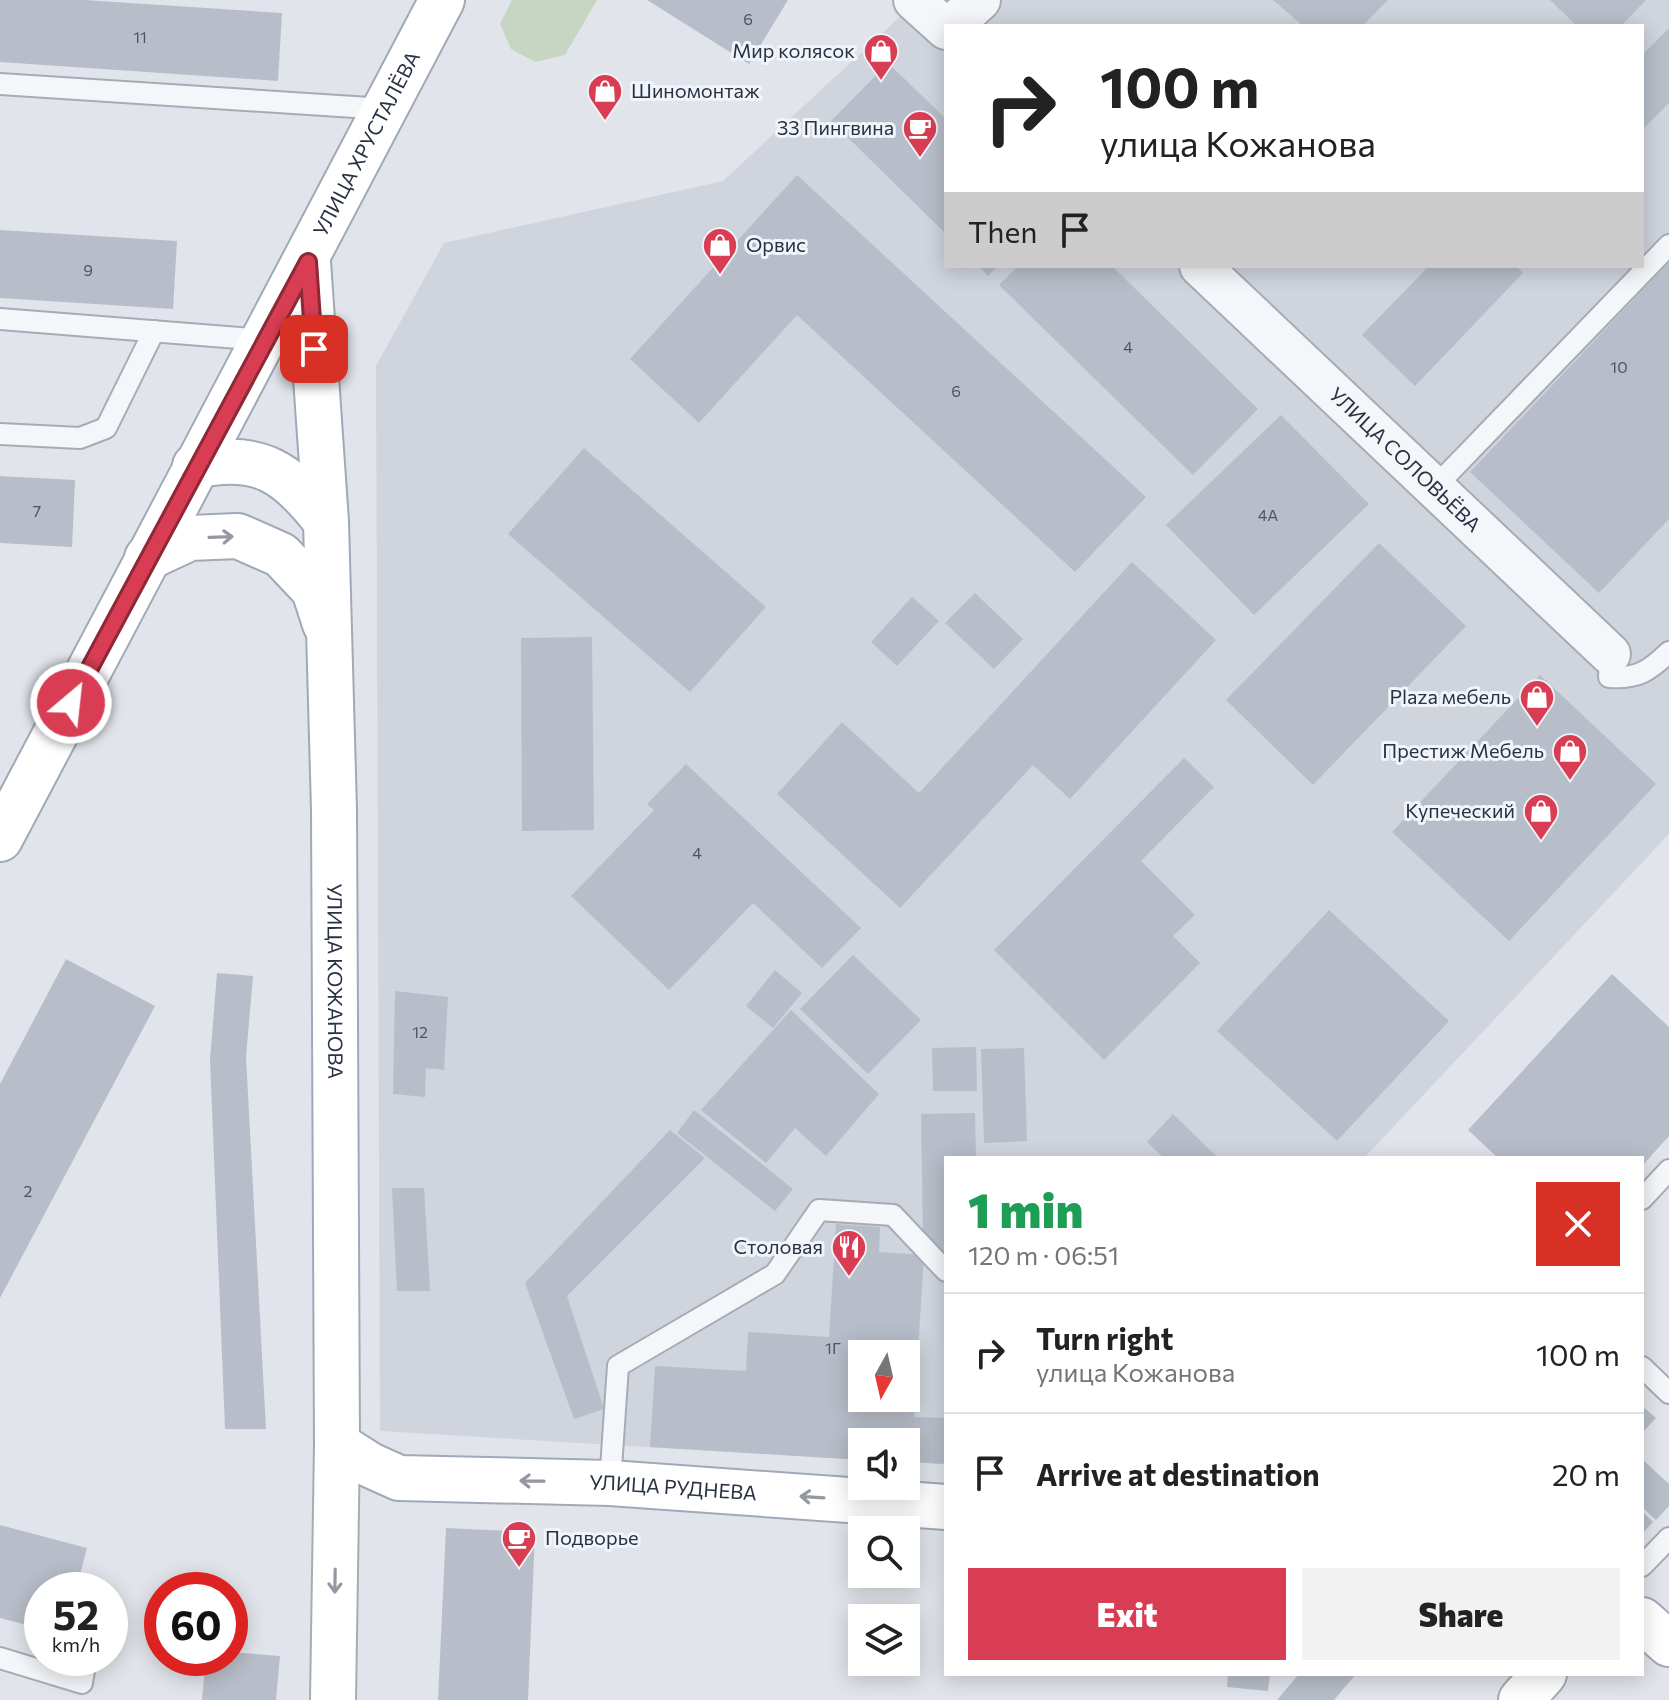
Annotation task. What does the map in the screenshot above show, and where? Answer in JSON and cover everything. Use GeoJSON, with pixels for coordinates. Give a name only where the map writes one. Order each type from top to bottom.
{"type":"FeatureCollection","features":[{"type":"Feature","properties":{"kind":"main road","name":"УЛИЦА ХРУСТАЛЁВА"},"geometry":{"type":"LineString","coordinates":[[0,839],[195,466],[308,262],[442,0]]}},
{"type":"Feature","properties":{"kind":"main road","name":"УЛИЦА КОЖАНОВА"},"geometry":{"type":"LineString","coordinates":[[308,262],[326,522],[334,810],[337,1503],[333,1700]]}},
{"type":"Feature","properties":{"kind":"main road"},"geometry":{"type":"LineString","coordinates":[[195,466],[229,459],[268,468],[301,490],[326,522]]}},
{"type":"Feature","properties":{"kind":"main road"},"geometry":{"type":"LineString","coordinates":[[147,558],[190,538],[238,536],[281,555],[314,590],[328,635]]}},
{"type":"Feature","properties":{"kind":"main road","name":"УЛИЦА РУДНЕВА"},"geometry":{"type":"LineString","coordinates":[[337,1444],[370,1465],[399,1478]]}},
{"type":"Feature","properties":{"kind":"main road","name":"УЛИЦА РУДНЕВА"},"geometry":{"type":"LineString","coordinates":[[337,1503],[371,1485],[399,1478],[610,1483],[944,1507]]}},
{"type":"Feature","properties":{"kind":"main road"},"geometry":{"type":"LineString","coordinates":[[1644,1622],[1669,1644]]}},
{"type":"Feature","properties":{"kind":"main road"},"geometry":{"type":"LineString","coordinates":[[1521,1700],[1542,1676]]}},
{"type":"Feature","properties":{"kind":"street"},"geometry":{"type":"LineString","coordinates":[[914,0],[944,24]]}},
{"type":"Feature","properties":{"kind":"street"},"geometry":{"type":"LineString","coordinates":[[952,24],[980,0]]}},
{"type":"Feature","properties":{"kind":"street","name":"УЛИЦА СОЛОВЬЁВА"},"geometry":{"type":"LineString","coordinates":[[1202,268],[1610,654]]}},
{"type":"Feature","properties":{"kind":"lane"},"geometry":{"type":"LineString","coordinates":[[0,84],[385,109]]}},
{"type":"Feature","properties":{"kind":"lane"},"geometry":{"type":"LineString","coordinates":[[1434,488],[1669,245]]}},
{"type":"Feature","properties":{"kind":"lane"},"geometry":{"type":"LineString","coordinates":[[0,319],[264,340]]}},
{"type":"Feature","properties":{"kind":"lane"},"geometry":{"type":"LineString","coordinates":[[0,434],[80,438],[106,428],[154,331]]}},
{"type":"Feature","properties":{"kind":"lane"},"geometry":{"type":"LineString","coordinates":[[1610,654],[1609,677],[1627,679],[1646,674],[1669,652]]}},
{"type":"Feature","properties":{"kind":"lane"},"geometry":{"type":"LineString","coordinates":[[1644,1197],[1669,1170]]}},
{"type":"Feature","properties":{"kind":"lane"},"geometry":{"type":"LineString","coordinates":[[610,1483],[618,1366],[775,1274],[819,1210],[893,1215],[944,1269]]}},
{"type":"Feature","properties":{"kind":"lane"},"geometry":{"type":"LineString","coordinates":[[1644,1369],[1669,1393]]}},
{"type":"Feature","properties":{"kind":"lane"},"geometry":{"type":"LineString","coordinates":[[1644,1564],[1669,1538]]}},
{"type":"Feature","properties":{"kind":"lane"},"geometry":{"type":"LineString","coordinates":[[0,1658],[24,1665]]}},
{"type":"Feature","properties":{"kind":"lane"},"geometry":{"type":"LineString","coordinates":[[59,1676],[82,1683],[83,1676]]}},
{"type":"Feature","properties":{"kind":"shaded area"},"geometry":{"type":"Polygon","coordinates":[[[918,0],[1669,0],[1669,834],[1366,1156],[944,1156],[944,1464],[920,1463],[920,1428],[848,1428],[848,1459],[380,1431],[376,366],[444,243],[723,181],[918,0]]]}},
{"type":"Feature","properties":{"kind":"green space"},"geometry":{"type":"Polygon","coordinates":[[[512,0],[597,0],[565,55],[535,62],[511,49],[500,24],[512,0]]]}},
{"type":"Feature","properties":{"kind":"building"},"geometry":{"type":"Polygon","coordinates":[[[0,0],[85,0],[282,13],[278,81],[0,62],[0,0]]]}},
{"type":"Feature","properties":{"kind":"building"},"geometry":{"type":"Polygon","coordinates":[[[647,0],[788,0],[749,64],[647,0]]]}},
{"type":"Feature","properties":{"kind":"building"},"geometry":{"type":"Polygon","coordinates":[[[1273,0],[1388,0],[1364,24],[1301,24],[1273,0]]]}},
{"type":"Feature","properties":{"kind":"building"},"geometry":{"type":"Polygon","coordinates":[[[1550,0],[1646,0],[1623,24],[1575,24],[1550,0]]]}},
{"type":"Feature","properties":{"kind":"building"},"geometry":{"type":"Polygon","coordinates":[[[1669,28],[1669,103],[1644,128],[1644,53],[1669,28]]]}},
{"type":"Feature","properties":{"kind":"building"},"geometry":{"type":"Polygon","coordinates":[[[888,63],[944,117],[944,232],[831,121],[888,63]]]}},
{"type":"Feature","properties":{"kind":"building"},"geometry":{"type":"Polygon","coordinates":[[[797,175],[1146,497],[1075,572],[797,315],[699,423],[630,359],[797,175]]]}},
{"type":"Feature","properties":{"kind":"building"},"geometry":{"type":"Polygon","coordinates":[[[0,230],[177,241],[173,309],[0,298],[0,230]]]}},
{"type":"Feature","properties":{"kind":"building"},"geometry":{"type":"Polygon","coordinates":[[[1669,262],[1669,519],[1599,593],[1470,472],[1669,262]]]}},
{"type":"Feature","properties":{"kind":"building"},"geometry":{"type":"Polygon","coordinates":[[[981,268],[996,268],[988,276],[981,268]]]}},
{"type":"Feature","properties":{"kind":"building"},"geometry":{"type":"Polygon","coordinates":[[[1016,268],[1114,268],[1258,409],[1193,475],[999,285],[1016,268]]]}},
{"type":"Feature","properties":{"kind":"building"},"geometry":{"type":"Polygon","coordinates":[[[1427,268],[1518,268],[1523,273],[1415,386],[1362,335],[1427,268]]]}},
{"type":"Feature","properties":{"kind":"building"},"geometry":{"type":"Polygon","coordinates":[[[1281,415],[1369,504],[1254,615],[1166,525],[1281,415]]]}},
{"type":"Feature","properties":{"kind":"building"},"geometry":{"type":"Polygon","coordinates":[[[584,448],[766,607],[690,692],[508,534],[584,448]]]}},
{"type":"Feature","properties":{"kind":"building"},"geometry":{"type":"Polygon","coordinates":[[[0,476],[75,480],[72,547],[0,543],[0,476]]]}},
{"type":"Feature","properties":{"kind":"building"},"geometry":{"type":"Polygon","coordinates":[[[1379,543],[1466,626],[1313,785],[1226,700],[1379,543]]]}},
{"type":"Feature","properties":{"kind":"building"},"geometry":{"type":"Polygon","coordinates":[[[1132,562],[1216,640],[1070,799],[1033,765],[900,908],[777,794],[842,722],[919,793],[1132,562]]]}},
{"type":"Feature","properties":{"kind":"building"},"geometry":{"type":"Polygon","coordinates":[[[975,593],[1023,639],[994,669],[945,623],[975,593]]]}},
{"type":"Feature","properties":{"kind":"building"},"geometry":{"type":"Polygon","coordinates":[[[912,597],[939,621],[897,666],[871,642],[912,597]]]}},
{"type":"Feature","properties":{"kind":"building"},"geometry":{"type":"Polygon","coordinates":[[[592,637],[594,830],[522,831],[521,638],[592,637]]]}},
{"type":"Feature","properties":{"kind":"building"},"geometry":{"type":"Polygon","coordinates":[[[1540,675],[1656,784],[1509,941],[1392,832],[1540,675]]]}},
{"type":"Feature","properties":{"kind":"building"},"geometry":{"type":"Polygon","coordinates":[[[1184,758],[1214,787],[1141,861],[1195,915],[1173,936],[1200,963],[1104,1060],[994,950],[1184,758]]]}},
{"type":"Feature","properties":{"kind":"building"},"geometry":{"type":"Polygon","coordinates":[[[686,764],[861,928],[822,968],[753,903],[669,990],[571,896],[654,810],[647,804],[686,764]]]}},
{"type":"Feature","properties":{"kind":"building"},"geometry":{"type":"Polygon","coordinates":[[[1329,910],[1449,1021],[1337,1141],[1217,1031],[1329,910]]]}},
{"type":"Feature","properties":{"kind":"building"},"geometry":{"type":"Polygon","coordinates":[[[853,955],[921,1020],[868,1074],[800,1009],[853,955]]]}},
{"type":"Feature","properties":{"kind":"building"},"geometry":{"type":"Polygon","coordinates":[[[66,959],[155,1006],[0,1298],[0,1084],[66,959]]]}},
{"type":"Feature","properties":{"kind":"building"},"geometry":{"type":"Polygon","coordinates":[[[775,970],[802,993],[773,1028],[746,1006],[775,970]]]}},
{"type":"Feature","properties":{"kind":"building"},"geometry":{"type":"Polygon","coordinates":[[[217,973],[253,976],[246,1057],[266,1429],[225,1429],[210,1060],[217,973]]]}},
{"type":"Feature","properties":{"kind":"building"},"geometry":{"type":"Polygon","coordinates":[[[1612,974],[1669,1027],[1669,1136],[1644,1164],[1644,1156],[1496,1156],[1468,1130],[1612,974]]]}},
{"type":"Feature","properties":{"kind":"building"},"geometry":{"type":"Polygon","coordinates":[[[395,991],[448,997],[444,1070],[426,1068],[425,1097],[393,1094],[395,991]]]}},
{"type":"Feature","properties":{"kind":"building"},"geometry":{"type":"Polygon","coordinates":[[[791,1010],[879,1094],[826,1156],[795,1128],[766,1163],[701,1110],[791,1010]]]}},
{"type":"Feature","properties":{"kind":"building"},"geometry":{"type":"Polygon","coordinates":[[[976,1047],[977,1091],[933,1091],[932,1048],[976,1047]]]}},
{"type":"Feature","properties":{"kind":"building"},"geometry":{"type":"Polygon","coordinates":[[[1024,1048],[1027,1141],[984,1143],[981,1049],[1024,1048]]]}},
{"type":"Feature","properties":{"kind":"building"},"geometry":{"type":"Polygon","coordinates":[[[694,1110],[793,1189],[775,1211],[677,1133],[694,1110]]]}},
{"type":"Feature","properties":{"kind":"building"},"geometry":{"type":"Polygon","coordinates":[[[975,1113],[976,1156],[944,1156],[944,1258],[923,1242],[921,1114],[975,1113]]]}},
{"type":"Feature","properties":{"kind":"building"},"geometry":{"type":"Polygon","coordinates":[[[1173,1114],[1216,1156],[1162,1156],[1147,1142],[1173,1114]]]}},
{"type":"Feature","properties":{"kind":"building"},"geometry":{"type":"Polygon","coordinates":[[[670,1130],[705,1158],[567,1296],[604,1409],[574,1419],[525,1283],[670,1130]]]}},
{"type":"Feature","properties":{"kind":"building"},"geometry":{"type":"Polygon","coordinates":[[[392,1188],[424,1188],[430,1291],[397,1291],[392,1188]]]}},
{"type":"Feature","properties":{"kind":"building"},"geometry":{"type":"Polygon","coordinates":[[[836,1224],[880,1227],[879,1252],[924,1255],[919,1340],[848,1340],[848,1412],[914,1412],[914,1417],[944,1418],[944,1464],[920,1463],[920,1428],[848,1428],[848,1459],[650,1447],[655,1366],[746,1371],[748,1332],[829,1337],[836,1224]]]}},
{"type":"Feature","properties":{"kind":"building"},"geometry":{"type":"Polygon","coordinates":[[[1644,1408],[1656,1418],[1644,1431],[1644,1408]]]}},
{"type":"Feature","properties":{"kind":"building"},"geometry":{"type":"Polygon","coordinates":[[[1644,1461],[1669,1484],[1669,1506],[1656,1520],[1644,1509],[1644,1461]]]}},
{"type":"Feature","properties":{"kind":"building"},"geometry":{"type":"Polygon","coordinates":[[[1644,1513],[1653,1522],[1644,1532],[1644,1513]]]}},
{"type":"Feature","properties":{"kind":"building"},"geometry":{"type":"Polygon","coordinates":[[[0,1525],[87,1548],[81,1572],[24,1572],[24,1624],[0,1618],[0,1525]]]}},
{"type":"Feature","properties":{"kind":"building"},"geometry":{"type":"Polygon","coordinates":[[[446,1528],[535,1532],[528,1700],[438,1700],[446,1528]]]}},
{"type":"Feature","properties":{"kind":"building"},"geometry":{"type":"Polygon","coordinates":[[[248,1653],[280,1656],[276,1700],[202,1700],[204,1676],[248,1676],[248,1653]]]}},
{"type":"Feature","properties":{"kind":"building"},"geometry":{"type":"Polygon","coordinates":[[[1228,1676],[1270,1676],[1268,1691],[1227,1687],[1228,1676]]]}},
{"type":"Feature","properties":{"kind":"building"},"geometry":{"type":"Polygon","coordinates":[[[1297,1676],[1354,1676],[1334,1700],[1277,1700],[1297,1676]]]}},
{"type":"Feature","properties":{"kind":"place","name":"Мир колясок"},"geometry":{"type":"Point","coordinates":[881,82]}},
{"type":"Feature","properties":{"kind":"place","name":"Шиномонтаж"},"geometry":{"type":"Point","coordinates":[605,122]}},
{"type":"Feature","properties":{"kind":"place","name":"33 Пингвина"},"geometry":{"type":"Point","coordinates":[920,159]}},
{"type":"Feature","properties":{"kind":"place","name":"Орвис"},"geometry":{"type":"Point","coordinates":[720,276]}},
{"type":"Feature","properties":{"kind":"place","name":"Plaza мебель"},"geometry":{"type":"Point","coordinates":[1537,728]}},
{"type":"Feature","properties":{"kind":"place","name":"Престиж Мебель"},"geometry":{"type":"Point","coordinates":[1570,782]}},
{"type":"Feature","properties":{"kind":"place","name":"Купеческий"},"geometry":{"type":"Point","coordinates":[1541,842]}},
{"type":"Feature","properties":{"kind":"place","name":"Столовая"},"geometry":{"type":"Point","coordinates":[849,1278]}},
{"type":"Feature","properties":{"kind":"place","name":"Подворье"},"geometry":{"type":"Point","coordinates":[519,1569]}},
{"type":"Feature","properties":{"kind":"route"},"geometry":{"type":"LineString","coordinates":[[71,703],[195,466],[308,262],[314,349]]}}]}
